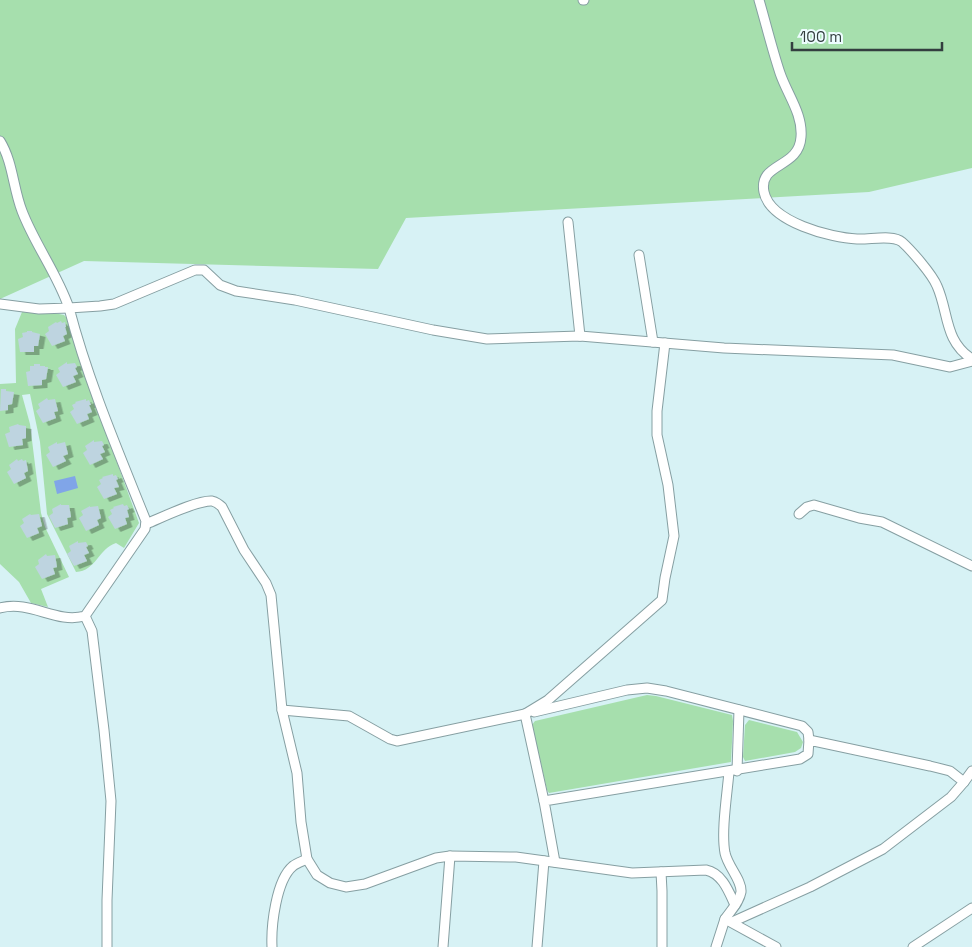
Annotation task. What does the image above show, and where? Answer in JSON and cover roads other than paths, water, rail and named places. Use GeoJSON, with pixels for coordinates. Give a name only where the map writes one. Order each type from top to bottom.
{"type":"FeatureCollection","features":[{"type":"Feature","properties":{"kind":"street"},"geometry":{"type":"LineString","coordinates":[[759,0],[781,76],[797,111],[801,134],[798,149],[792,157],[766,175],[763,185],[767,201],[778,213],[805,227],[855,239],[892,237],[901,241],[937,285],[953,340],[972,360]]}},
{"type":"Feature","properties":{"kind":"street"},"geometry":{"type":"LineString","coordinates":[[0,141],[8,159],[22,210],[62,286],[85,361],[146,524],[146,529],[85,616]]}},
{"type":"Feature","properties":{"kind":"street"},"geometry":{"type":"LineString","coordinates":[[568,222],[580,336]]}},
{"type":"Feature","properties":{"kind":"street"},"geometry":{"type":"LineString","coordinates":[[639,255],[653,342]]}},
{"type":"Feature","properties":{"kind":"street"},"geometry":{"type":"LineString","coordinates":[[0,304],[39,309],[114,304],[200,269],[204,270],[220,285],[236,291],[304,302],[462,336],[488,339],[580,336],[665,344],[893,355],[950,366],[972,360]]}},
{"type":"Feature","properties":{"kind":"street"},"geometry":{"type":"LineString","coordinates":[[525,714],[548,700],[662,600],[664,578],[674,536],[668,485],[657,436],[659,395],[665,344]]}},
{"type":"Feature","properties":{"kind":"street"},"geometry":{"type":"LineString","coordinates":[[146,524],[205,502],[213,502],[220,505],[244,550],[266,583],[271,595],[282,710],[297,773],[301,822],[307,859],[317,875],[330,883],[346,887],[366,884],[436,858],[450,856],[500,856],[632,873],[706,870],[711,871],[722,881],[736,905]]}},
{"type":"Feature","properties":{"kind":"street"},"geometry":{"type":"LineString","coordinates":[[799,514],[807,507],[814,505],[859,518],[882,522],[972,566]]}},
{"type":"Feature","properties":{"kind":"street"},"geometry":{"type":"LineString","coordinates":[[0,608],[20,606],[30,607],[63,617],[85,616]]}},
{"type":"Feature","properties":{"kind":"street"},"geometry":{"type":"LineString","coordinates":[[85,616],[92,632],[111,801],[107,947]]}},
{"type":"Feature","properties":{"kind":"street"},"geometry":{"type":"LineString","coordinates":[[282,710],[348,716],[390,739],[398,741],[627,690],[648,688],[802,726],[808,732],[808,754],[805,757],[787,762],[544,802]]}},
{"type":"Feature","properties":{"kind":"street"},"geometry":{"type":"LineString","coordinates":[[716,947],[740,895],[740,884],[728,865],[724,841],[739,710]]}},
{"type":"Feature","properties":{"kind":"street"},"geometry":{"type":"LineString","coordinates":[[525,714],[555,862]]}},
{"type":"Feature","properties":{"kind":"street"},"geometry":{"type":"LineString","coordinates":[[809,740],[943,770],[956,775],[964,782]]}},
{"type":"Feature","properties":{"kind":"street"},"geometry":{"type":"LineString","coordinates":[[729,920],[810,887],[883,849],[915,823],[951,798],[972,772]]}},
{"type":"Feature","properties":{"kind":"street"},"geometry":{"type":"LineString","coordinates":[[443,947],[450,856]]}},
{"type":"Feature","properties":{"kind":"street"},"geometry":{"type":"LineString","coordinates":[[272,947],[271,936],[274,912],[281,886],[293,866],[307,859]]}},
{"type":"Feature","properties":{"kind":"street"},"geometry":{"type":"LineString","coordinates":[[537,947],[544,861]]}},
{"type":"Feature","properties":{"kind":"street"},"geometry":{"type":"LineString","coordinates":[[661,872],[662,947]]}},
{"type":"Feature","properties":{"kind":"street"},"geometry":{"type":"LineString","coordinates":[[913,947],[972,908]]}},
{"type":"Feature","properties":{"kind":"street"},"geometry":{"type":"LineString","coordinates":[[729,920],[776,947]]}},
{"type":"Feature","properties":{"kind":"water"},"geometry":{"type":"Polygon","coordinates":[[[75,476],[78,488],[57,494],[54,481],[75,476]]]}}]}
